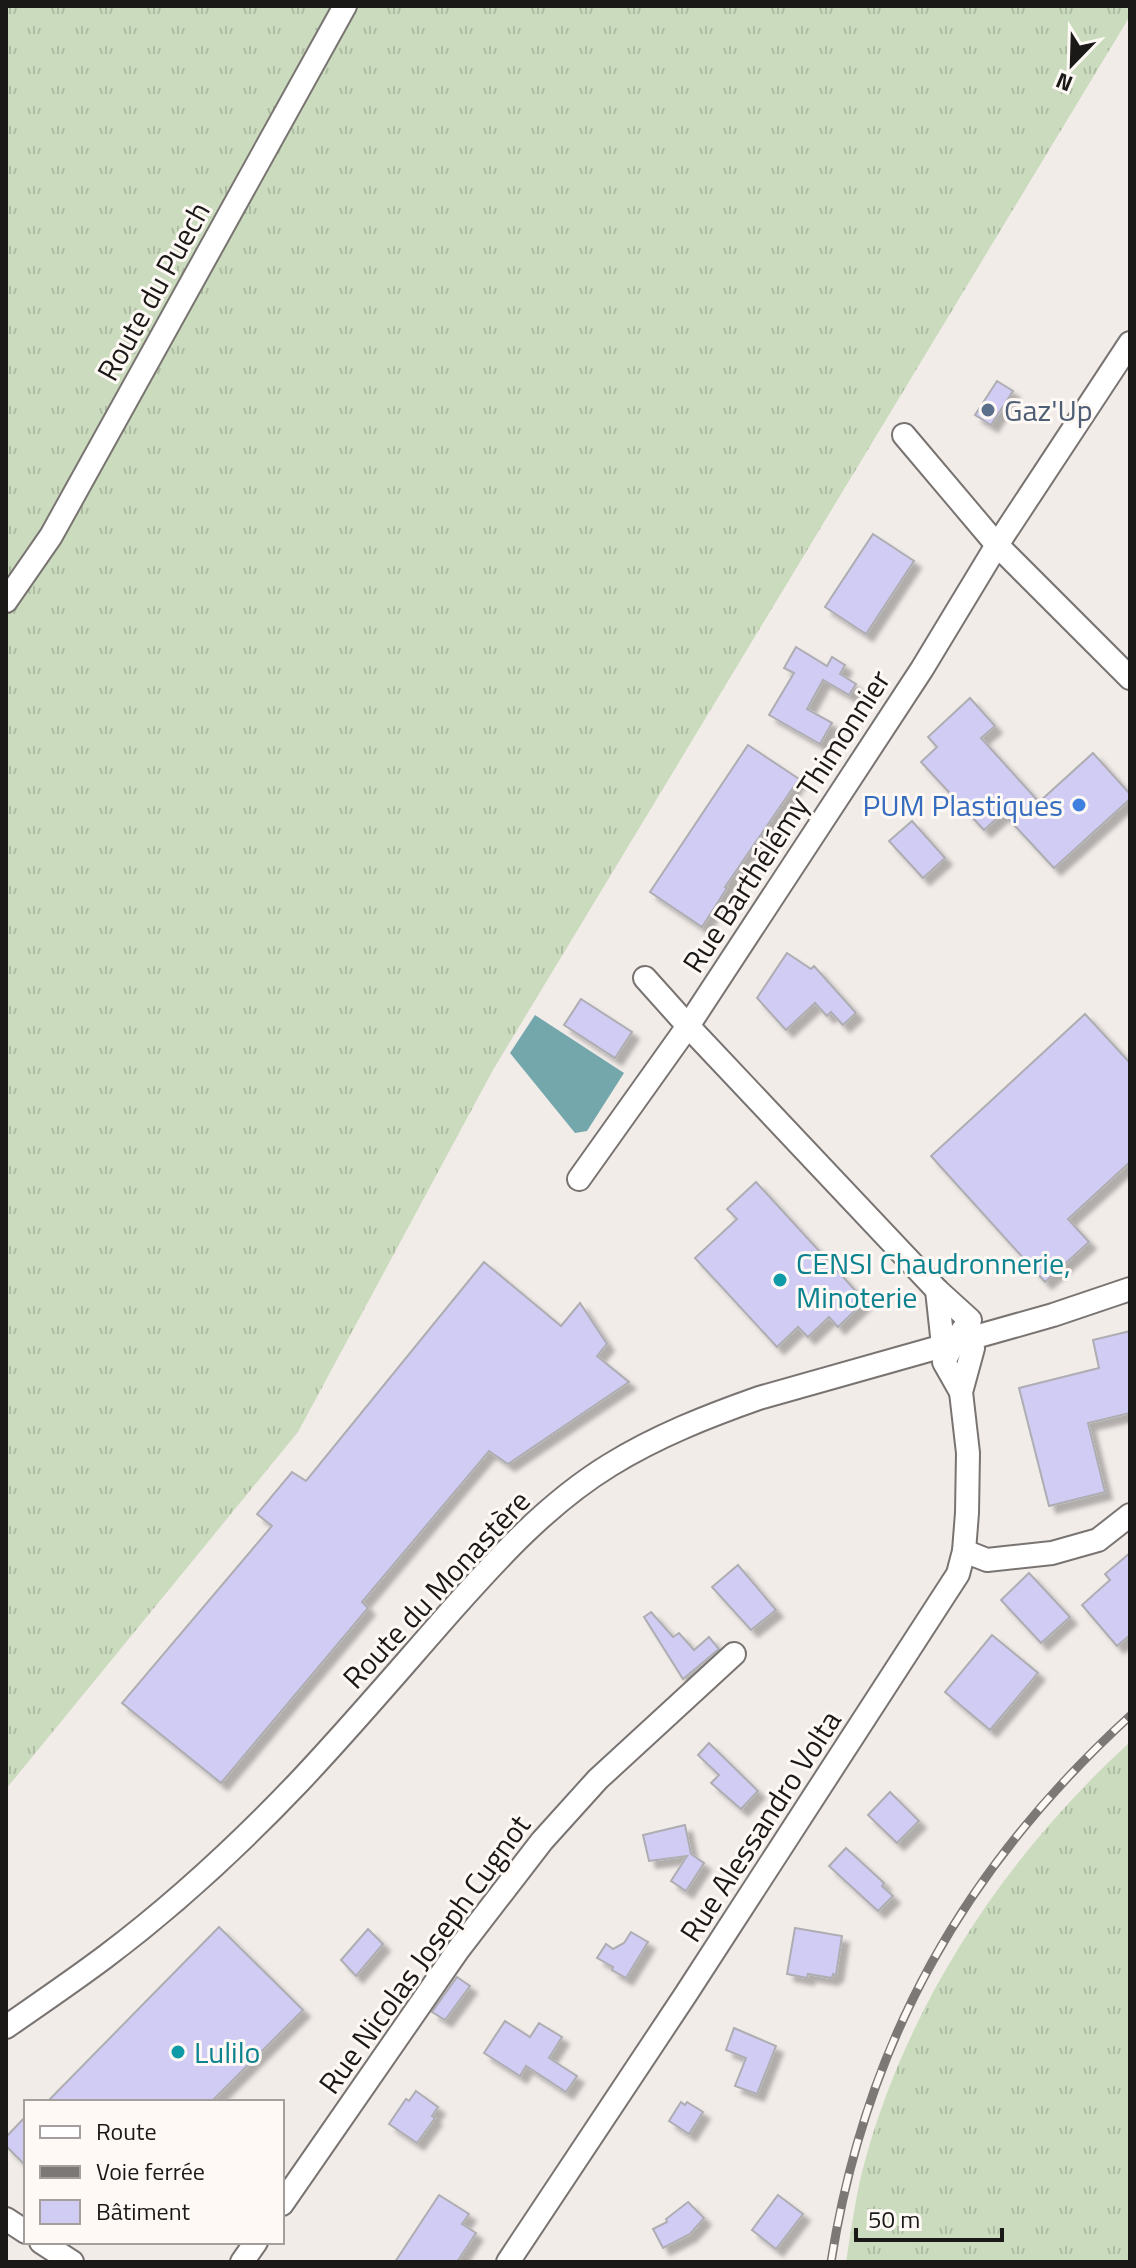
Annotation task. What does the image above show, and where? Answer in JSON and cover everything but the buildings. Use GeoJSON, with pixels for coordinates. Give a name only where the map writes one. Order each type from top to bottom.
{"type":"FeatureCollection","features":[{"type":"Feature","properties":{"kind":"street","name":"Route du Puech"},"geometry":{"type":"LineString","coordinates":[[6,601],[51,536],[345,6]]}},
{"type":"Feature","properties":{"kind":"street","name":"Rue Barthélémy Thimonnier"},"geometry":{"type":"LineString","coordinates":[[579,1179],[688,1026],[922,669],[997,545],[1130,343]]}},
{"type":"Feature","properties":{"kind":"street"},"geometry":{"type":"LineString","coordinates":[[904,435],[997,545],[1130,678]]}},
{"type":"Feature","properties":{"kind":"street"},"geometry":{"type":"LineString","coordinates":[[645,978],[937,1290],[942,1336],[954,1342]]}},
{"type":"Feature","properties":{"kind":"street","name":"Route du Monastère"},"geometry":{"type":"LineString","coordinates":[[6,2027],[105,1957],[225,1857],[299,1782],[499,1557],[552,1508],[609,1465],[671,1432],[759,1398],[1053,1315],[1130,1289]]}},
{"type":"Feature","properties":{"kind":"street","name":"Rue Alessandro Volta"},"geometry":{"type":"LineString","coordinates":[[508,2262],[958,1574],[964,1551],[968,1453],[961,1392],[973,1348],[954,1342]]}},
{"type":"Feature","properties":{"kind":"street"},"geometry":{"type":"LineString","coordinates":[[964,1551],[987,1560],[1052,1553],[1098,1540],[1130,1515]]}},
{"type":"Feature","properties":{"kind":"street","name":"Rue Nicolas Joseph Cugnot"},"geometry":{"type":"LineString","coordinates":[[284,2201],[458,1950],[542,1841],[598,1779],[734,1654]]}},
{"type":"Feature","properties":{"kind":"street"},"geometry":{"type":"LineString","coordinates":[[6,2219],[24,2231]]}},
{"type":"Feature","properties":{"kind":"street"},"geometry":{"type":"LineString","coordinates":[[44,2244],[72,2262]]}},
{"type":"Feature","properties":{"kind":"street"},"geometry":{"type":"LineString","coordinates":[[242,2262],[255,2244]]}},
{"type":"Feature","properties":{"kind":"green space"},"geometry":{"type":"Polygon","coordinates":[[[6,6],[1130,6],[1130,16],[493,1070],[298,1432],[6,1789],[6,6]]]}},
{"type":"Feature","properties":{"kind":"green space"},"geometry":{"type":"Polygon","coordinates":[[[1130,1742],[1130,2262],[846,2262],[862,2172],[881,2111],[904,2051],[932,1993],[1001,1885],[1041,1834],[1130,1742]]]}},
{"type":"Feature","properties":{"kind":"water"},"geometry":{"type":"Polygon","coordinates":[[[535,1015],[624,1073],[587,1131],[575,1133],[510,1053],[535,1015]]]}},
{"type":"Feature","properties":{"kind":"railway"},"geometry":{"type":"LineString","coordinates":[[831,2262],[847,2181],[869,2105],[897,2032],[932,1963],[972,1897],[1019,1834],[1071,1774],[1130,1716]]}},
{"type":"Feature","properties":{"kind":"place","name":"Gaz'Up"},"geometry":{"type":"Point","coordinates":[988,410]}},
{"type":"Feature","properties":{"kind":"place","name":"PUM Plastiques"},"geometry":{"type":"Point","coordinates":[1079,805]}},
{"type":"Feature","properties":{"kind":"place","name":"CENSI Chaudronnerie, Minoterie"},"geometry":{"type":"Point","coordinates":[780,1280]}},
{"type":"Feature","properties":{"kind":"place","name":"Lulilo"},"geometry":{"type":"Point","coordinates":[178,2052]}}]}
